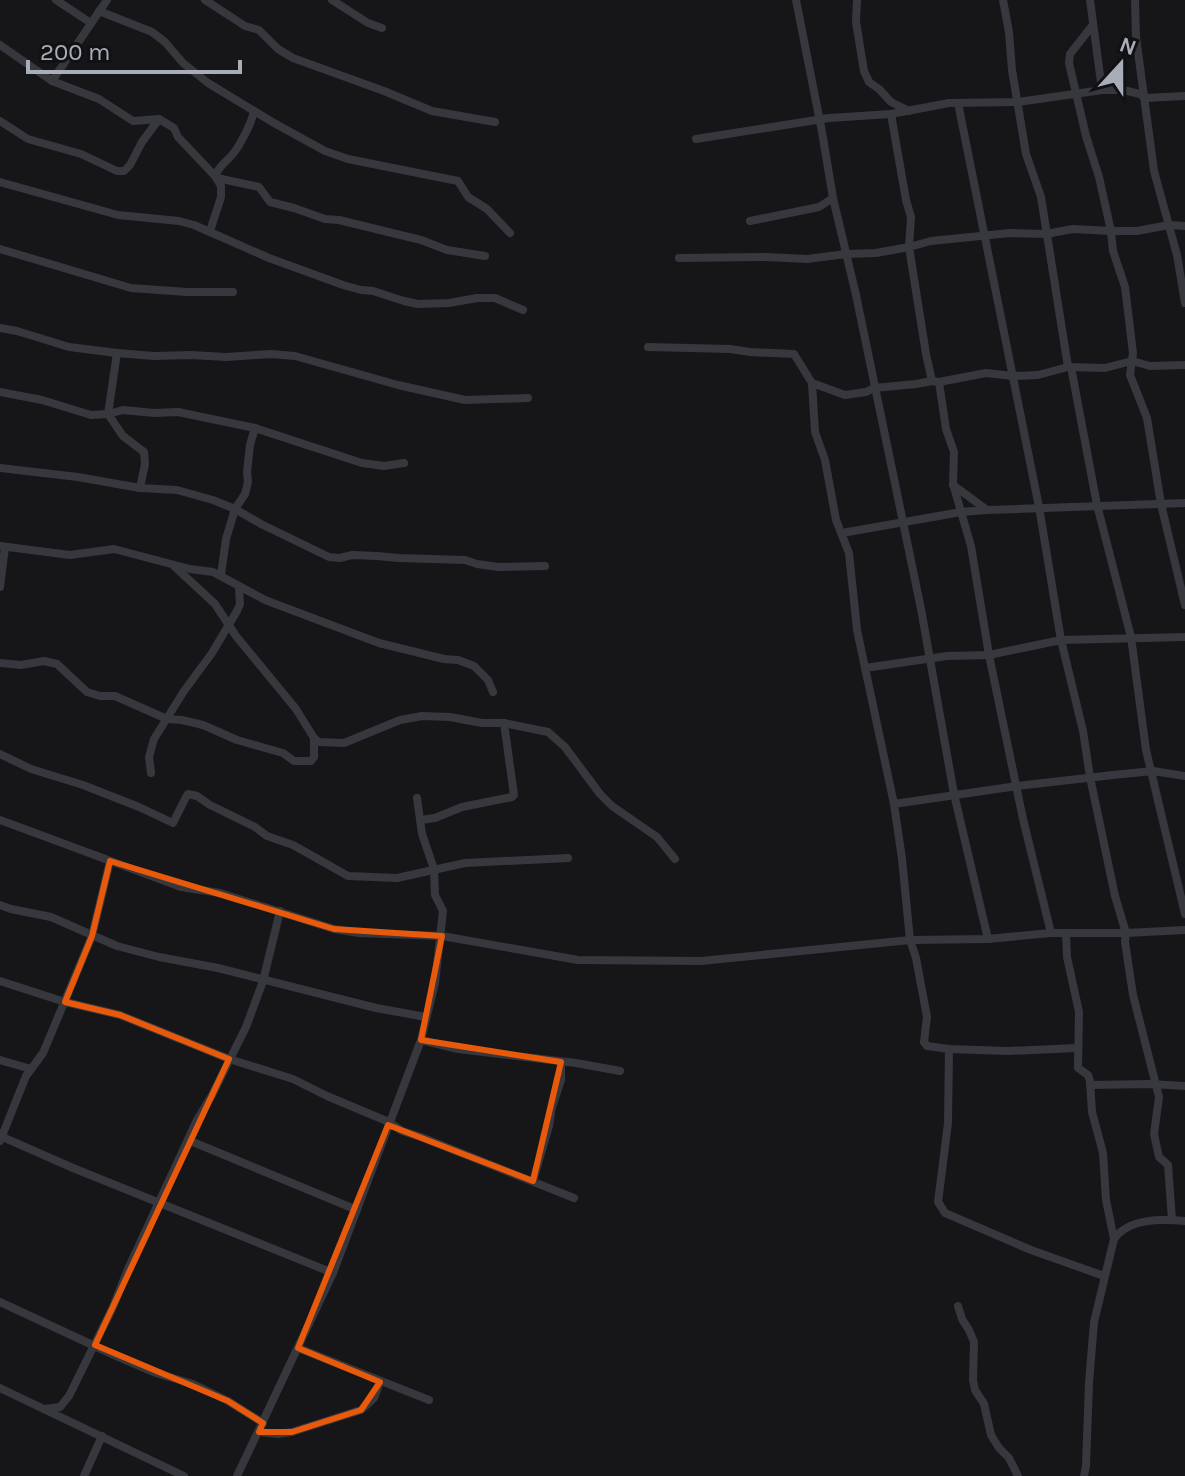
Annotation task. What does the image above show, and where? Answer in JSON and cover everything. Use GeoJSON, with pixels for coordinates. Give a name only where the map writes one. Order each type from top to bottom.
{"type":"FeatureCollection","features":[{"type":"Feature","properties":{"kind":"street"},"geometry":{"type":"LineString","coordinates":[[56,0],[91,23]]}},
{"type":"Feature","properties":{"kind":"street"},"geometry":{"type":"LineString","coordinates":[[52,81],[107,0]]}},
{"type":"Feature","properties":{"kind":"street"},"geometry":{"type":"LineString","coordinates":[[205,0],[245,26],[259,30],[278,49],[293,58],[432,111],[495,122]]}},
{"type":"Feature","properties":{"kind":"street"},"geometry":{"type":"LineString","coordinates":[[332,0],[368,23],[382,28]]}},
{"type":"Feature","properties":{"kind":"street"},"geometry":{"type":"LineString","coordinates":[[796,0],[833,198],[859,307],[930,659],[954,794],[988,939]]}},
{"type":"Feature","properties":{"kind":"street"},"geometry":{"type":"LineString","coordinates":[[857,0],[856,22],[864,71],[869,82],[891,102],[909,111]]}},
{"type":"Feature","properties":{"kind":"street"},"geometry":{"type":"LineString","coordinates":[[1003,0],[1026,154],[1041,197],[1069,367],[1097,505],[1131,637],[1146,750],[1185,914]]}},
{"type":"Feature","properties":{"kind":"street"},"geometry":{"type":"LineString","coordinates":[[1090,0],[1102,90]]}},
{"type":"Feature","properties":{"kind":"street"},"geometry":{"type":"LineString","coordinates":[[1135,0],[1136,37],[1154,171],[1177,255],[1185,303]]}},
{"type":"Feature","properties":{"kind":"street"},"geometry":{"type":"LineString","coordinates":[[99,11],[152,32],[200,76],[325,151],[348,159],[458,181],[468,197],[487,209],[510,233]]}},
{"type":"Feature","properties":{"kind":"street"},"geometry":{"type":"LineString","coordinates":[[1092,26],[1070,54],[1069,63],[1099,177],[1113,251],[1125,287],[1131,324],[1130,375],[1147,418],[1161,504],[1185,605]]}},
{"type":"Feature","properties":{"kind":"street"},"geometry":{"type":"LineString","coordinates":[[0,45],[52,81],[99,99],[133,121],[159,119],[174,128],[178,137],[221,186],[221,197],[210,231]]}},
{"type":"Feature","properties":{"kind":"street"},"geometry":{"type":"LineString","coordinates":[[696,139],[819,120],[891,114],[949,103],[1018,102],[1102,90],[1123,90],[1145,98],[1185,96]]}},
{"type":"Feature","properties":{"kind":"street"},"geometry":{"type":"LineString","coordinates":[[958,103],[1039,507],[1061,640],[1083,731],[1115,896],[1126,933],[1133,995],[1159,1097],[1154,1134],[1159,1157],[1168,1165],[1172,1220]]}},
{"type":"Feature","properties":{"kind":"street"},"geometry":{"type":"LineString","coordinates":[[216,177],[220,166],[233,154],[250,126],[254,111]]}},
{"type":"Feature","properties":{"kind":"street"},"geometry":{"type":"LineString","coordinates":[[891,114],[911,217],[909,247],[926,354],[954,452],[953,484],[971,546],[989,655],[1051,933]]}},
{"type":"Feature","properties":{"kind":"street"},"geometry":{"type":"LineString","coordinates":[[0,121],[28,139],[81,154],[117,171],[124,171],[159,119]]}},
{"type":"Feature","properties":{"kind":"street"},"geometry":{"type":"LineString","coordinates":[[216,177],[259,187],[270,202],[325,219],[421,240],[460,253],[485,256]]}},
{"type":"Feature","properties":{"kind":"street"},"geometry":{"type":"LineString","coordinates":[[0,182],[118,215],[179,221],[343,285],[404,301],[449,303],[495,298],[523,310]]}},
{"type":"Feature","properties":{"kind":"street"},"geometry":{"type":"LineString","coordinates":[[750,221],[819,207],[833,198]]}},
{"type":"Feature","properties":{"kind":"street"},"geometry":{"type":"LineString","coordinates":[[679,258],[807,259],[876,253],[931,241],[1010,233],[1046,234],[1073,229],[1137,231],[1169,225],[1185,226]]}},
{"type":"Feature","properties":{"kind":"street"},"geometry":{"type":"LineString","coordinates":[[0,249],[131,288],[233,292]]}},
{"type":"Feature","properties":{"kind":"street"},"geometry":{"type":"LineString","coordinates":[[0,328],[69,347],[117,353],[295,356],[465,400],[528,398]]}},
{"type":"Feature","properties":{"kind":"street"},"geometry":{"type":"LineString","coordinates":[[648,347],[794,354],[812,383],[815,432],[825,460],[836,520],[849,553],[857,630],[894,804],[910,940],[927,1017],[924,1042],[932,1047],[949,1049],[1027,1051],[1077,1048]]}},
{"type":"Feature","properties":{"kind":"street"},"geometry":{"type":"LineString","coordinates":[[117,353],[108,414],[123,436],[144,452],[140,488]]}},
{"type":"Feature","properties":{"kind":"street"},"geometry":{"type":"LineString","coordinates":[[812,383],[845,395],[874,388],[986,373],[1038,375],[1069,367],[1105,368],[1132,361],[1150,366],[1185,365]]}},
{"type":"Feature","properties":{"kind":"street"},"geometry":{"type":"LineString","coordinates":[[0,392],[42,400],[91,415],[123,410],[178,412],[255,428],[362,463],[384,466],[404,463]]}},
{"type":"Feature","properties":{"kind":"street"},"geometry":{"type":"LineString","coordinates":[[221,575],[226,539],[235,509],[245,494],[248,482],[250,445],[255,428]]}},
{"type":"Feature","properties":{"kind":"street"},"geometry":{"type":"LineString","coordinates":[[0,468],[140,488],[177,490],[235,509],[329,557],[377,556],[465,560],[499,567],[545,566]]}},
{"type":"Feature","properties":{"kind":"street"},"geometry":{"type":"LineString","coordinates":[[953,484],[987,510]]}},
{"type":"Feature","properties":{"kind":"street"},"geometry":{"type":"LineString","coordinates":[[842,533],[961,512],[1185,503]]}},
{"type":"Feature","properties":{"kind":"street"},"geometry":{"type":"LineString","coordinates":[[0,587],[3,546],[70,555],[114,549],[174,566],[213,572],[279,606],[379,643],[474,666],[488,680],[493,692]]}},
{"type":"Feature","properties":{"kind":"street"},"geometry":{"type":"LineString","coordinates":[[174,566],[215,604],[319,742],[344,743],[400,720],[422,716],[504,723],[548,732],[565,747],[600,794],[657,837],[675,859]]}},
{"type":"Feature","properties":{"kind":"street"},"geometry":{"type":"LineString","coordinates":[[151,773],[149,757],[154,739],[212,653],[240,604],[239,588]]}},
{"type":"Feature","properties":{"kind":"street"},"geometry":{"type":"LineString","coordinates":[[865,668],[947,656],[989,655],[1061,640],[1185,637]]}},
{"type":"Feature","properties":{"kind":"street"},"geometry":{"type":"LineString","coordinates":[[0,663],[21,665],[44,661],[57,664],[87,692],[115,696],[167,719],[203,725],[237,740],[283,753],[294,761],[311,761],[314,757],[314,738]]}},
{"type":"Feature","properties":{"kind":"street"},"geometry":{"type":"LineString","coordinates":[[420,820],[514,795],[504,723]]}},
{"type":"Feature","properties":{"kind":"street"},"geometry":{"type":"LineString","coordinates":[[0,754],[31,769],[83,785],[173,823],[186,797],[191,794],[348,876],[397,878],[465,863],[568,858]]}},
{"type":"Feature","properties":{"kind":"street"},"geometry":{"type":"LineString","coordinates":[[894,804],[1090,777],[1153,771],[1185,776]]}},
{"type":"Feature","properties":{"kind":"street"},"geometry":{"type":"LineString","coordinates":[[237,1476],[333,1273],[421,1040],[434,992],[443,911],[435,895],[434,869],[422,834],[417,798]]}},
{"type":"Feature","properties":{"kind":"street"},"geometry":{"type":"LineString","coordinates":[[0,820],[181,887],[220,893],[334,929],[442,936],[578,960],[701,961],[910,940],[1185,930]]}},
{"type":"Feature","properties":{"kind":"street"},"geometry":{"type":"LineString","coordinates":[[110,861],[92,936],[43,1053],[26,1076],[1,1138],[333,1273]]}},
{"type":"Feature","properties":{"kind":"street"},"geometry":{"type":"LineString","coordinates":[[0,905],[51,917],[117,946],[362,1005],[426,1017]]}},
{"type":"Feature","properties":{"kind":"street"},"geometry":{"type":"LineString","coordinates":[[44,1409],[63,1405],[95,1345],[188,1140],[246,1027],[263,981],[280,911]]}},
{"type":"Feature","properties":{"kind":"street"},"geometry":{"type":"LineString","coordinates":[[1066,934],[1067,957],[1079,1012],[1078,1068],[1088,1075],[1092,1112],[1103,1153],[1106,1200],[1114,1239]]}},
{"type":"Feature","properties":{"kind":"street"},"geometry":{"type":"LineString","coordinates":[[0,981],[65,1002],[120,1015],[229,1059],[293,1079],[410,1134],[574,1198]]}},
{"type":"Feature","properties":{"kind":"street"},"geometry":{"type":"LineString","coordinates":[[421,1040],[458,1049],[620,1071]]}},
{"type":"Feature","properties":{"kind":"street"},"geometry":{"type":"LineString","coordinates":[[949,1049],[948,1123],[938,1202],[945,1213],[1031,1250],[1104,1276]]}},
{"type":"Feature","properties":{"kind":"street"},"geometry":{"type":"LineString","coordinates":[[0,1060],[31,1069]]}},
{"type":"Feature","properties":{"kind":"street"},"geometry":{"type":"LineString","coordinates":[[533,1181],[561,1080],[561,1062]]}},
{"type":"Feature","properties":{"kind":"street"},"geometry":{"type":"LineString","coordinates":[[1090,1085],[1185,1086]]}},
{"type":"Feature","properties":{"kind":"street"},"geometry":{"type":"LineString","coordinates":[[188,1140],[357,1210]]}},
{"type":"Feature","properties":{"kind":"street"},"geometry":{"type":"LineString","coordinates":[[1084,1476],[1094,1322],[1114,1239],[1131,1225],[1185,1221]]}},
{"type":"Feature","properties":{"kind":"street"},"geometry":{"type":"LineString","coordinates":[[0,1302],[156,1373],[193,1384],[263,1423]]}},
{"type":"Feature","properties":{"kind":"street"},"geometry":{"type":"LineString","coordinates":[[958,1306],[974,1342],[975,1390],[984,1404],[991,1435],[1018,1476]]}},
{"type":"Feature","properties":{"kind":"street"},"geometry":{"type":"LineString","coordinates":[[298,1348],[429,1400]]}},
{"type":"Feature","properties":{"kind":"street"},"geometry":{"type":"LineString","coordinates":[[259,1432],[292,1432],[361,1410],[374,1398],[380,1382]]}},
{"type":"Feature","properties":{"kind":"street"},"geometry":{"type":"LineString","coordinates":[[0,1388],[184,1476]]}},
{"type":"Feature","properties":{"kind":"street"},"geometry":{"type":"LineString","coordinates":[[84,1476],[102,1436]]}},
{"type":"Feature","properties":{"kind":"highlighted area"},"geometry":{"type":"Polygon","coordinates":[[[110,861],[334,929],[442,936],[421,1040],[561,1062],[533,1181],[388,1125],[298,1348],[380,1382],[361,1410],[292,1432],[259,1432],[263,1423],[228,1401],[95,1345],[229,1059],[120,1015],[65,1002],[92,936],[110,861]]]}}]}
